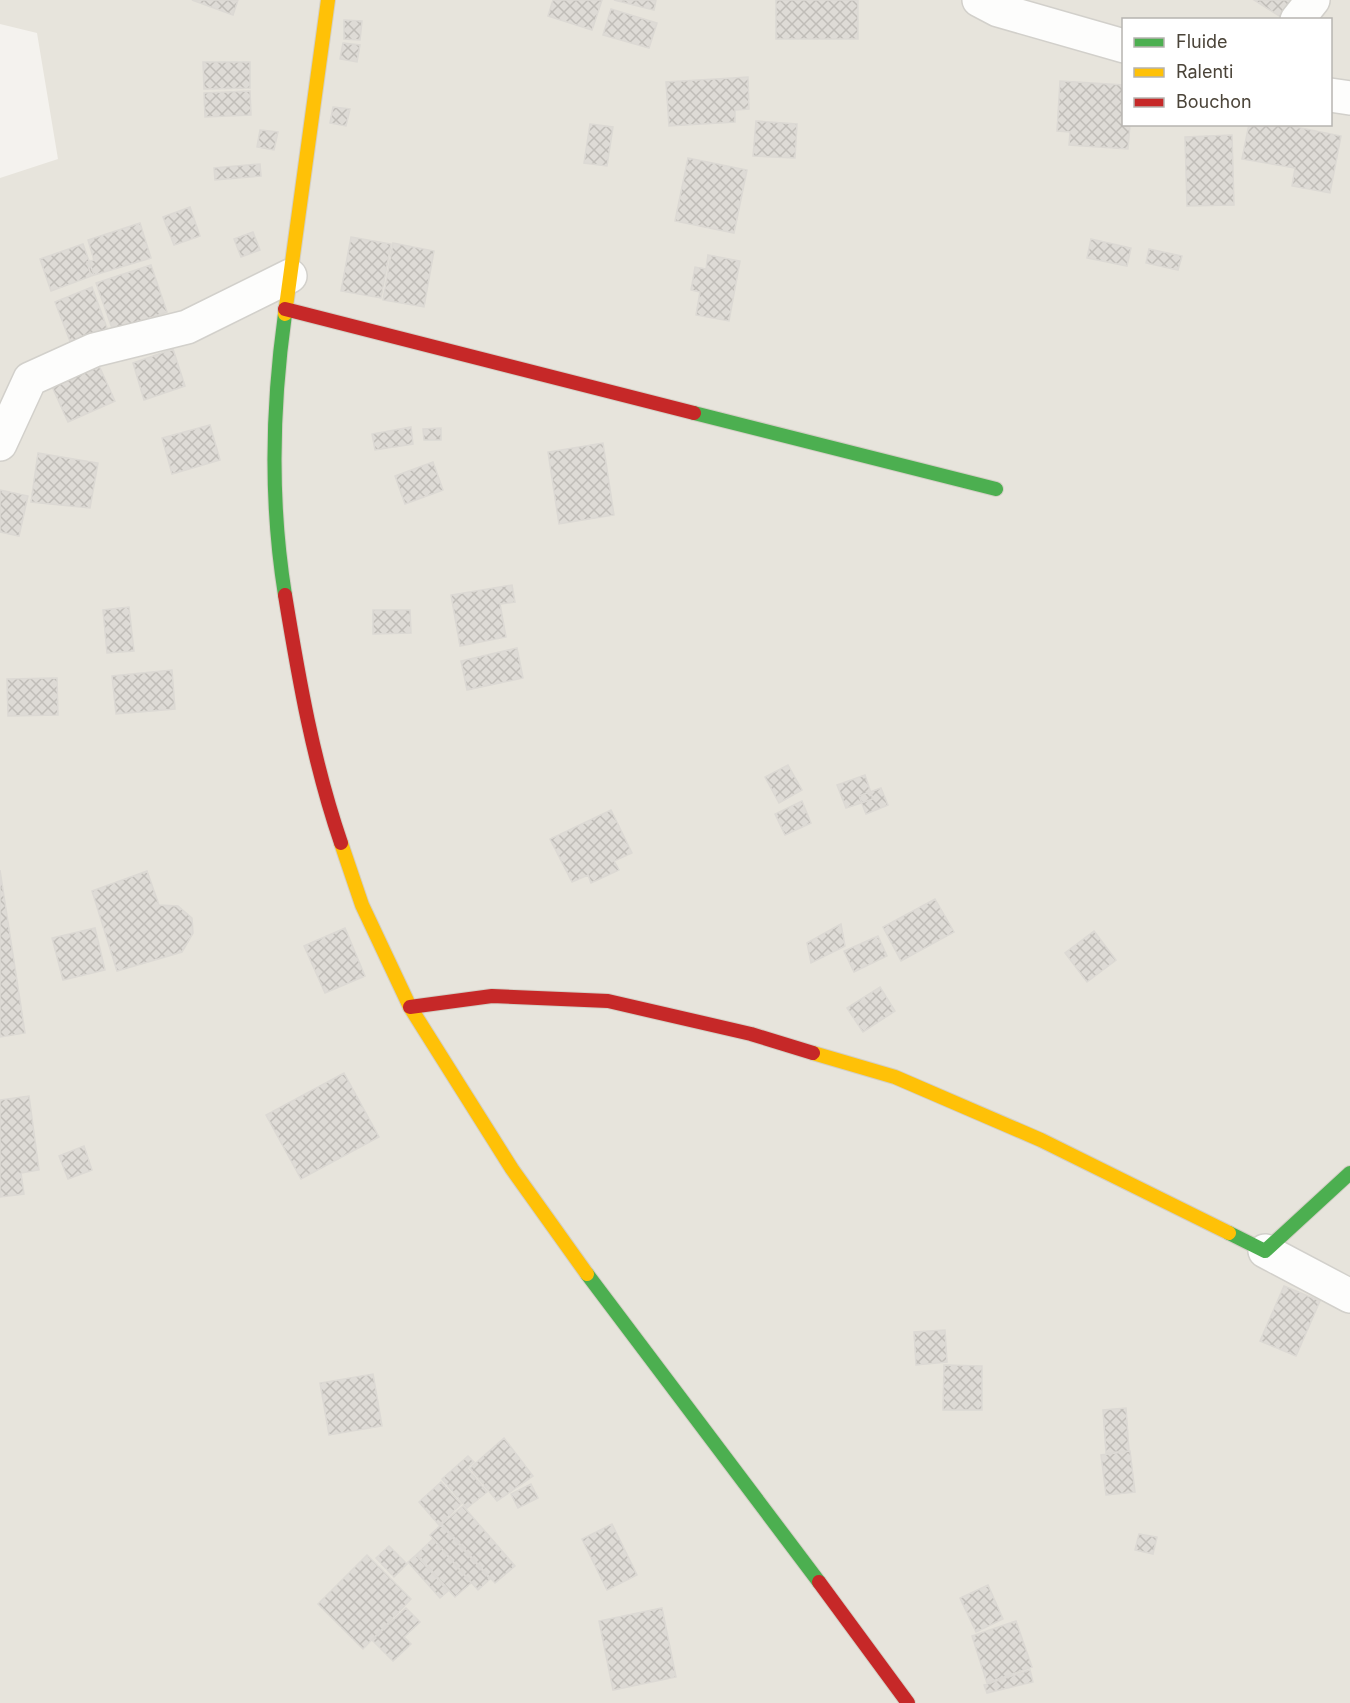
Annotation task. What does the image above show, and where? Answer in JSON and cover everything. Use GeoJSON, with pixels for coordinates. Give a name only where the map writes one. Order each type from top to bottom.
{"type":"FeatureCollection","features":[{"type":"Feature","properties":{"kind":"main road"},"geometry":{"type":"LineString","coordinates":[[328,0],[279,357],[274,463],[279,556],[301,695],[325,796],[362,904],[410,1007],[512,1168],[605,1300],[740,1475],[908,1703]]}},
{"type":"Feature","properties":{"kind":"main road"},"geometry":{"type":"LineString","coordinates":[[285,309],[996,489]]}},
{"type":"Feature","properties":{"kind":"main road"},"geometry":{"type":"LineString","coordinates":[[410,1007],[492,996],[608,1001],[751,1034],[905,1082],[1041,1140],[1265,1251],[1350,1173]]}},
{"type":"Feature","properties":{"kind":"street"},"geometry":{"type":"LineString","coordinates":[[979,0],[998,10],[1122,45]]}},
{"type":"Feature","properties":{"kind":"street"},"geometry":{"type":"LineString","coordinates":[[1299,18],[1313,0]]}},
{"type":"Feature","properties":{"kind":"street"},"geometry":{"type":"LineString","coordinates":[[1332,95],[1350,98]]}},
{"type":"Feature","properties":{"kind":"street"},"geometry":{"type":"LineString","coordinates":[[0,444],[30,379],[94,350],[187,327],[290,276]]}},
{"type":"Feature","properties":{"kind":"street"},"geometry":{"type":"LineString","coordinates":[[1265,1251],[1350,1296]]}},
{"type":"Feature","properties":{"kind":"shaded area"},"geometry":{"type":"Polygon","coordinates":[[[0,0],[1350,0],[1350,1703],[0,1703],[0,178],[58,159],[37,33],[0,24],[0,0]]]}},
{"type":"Feature","properties":{"kind":"building"},"geometry":{"type":"Polygon","coordinates":[[[192,0],[238,0],[233,15],[192,0]]]}},
{"type":"Feature","properties":{"kind":"building"},"geometry":{"type":"Polygon","coordinates":[[[553,0],[602,0],[592,30],[548,16],[553,0]]]}},
{"type":"Feature","properties":{"kind":"building"},"geometry":{"type":"Polygon","coordinates":[[[614,0],[656,0],[654,10],[614,0]]]}},
{"type":"Feature","properties":{"kind":"building"},"geometry":{"type":"Polygon","coordinates":[[[776,0],[858,0],[858,39],[776,39],[776,0]]]}},
{"type":"Feature","properties":{"kind":"building"},"geometry":{"type":"Polygon","coordinates":[[[1254,0],[1296,0],[1282,18],[1254,0]]]}},
{"type":"Feature","properties":{"kind":"building"},"geometry":{"type":"Polygon","coordinates":[[[611,9],[657,23],[649,48],[603,35],[611,9]]]}},
{"type":"Feature","properties":{"kind":"building"},"geometry":{"type":"Polygon","coordinates":[[[344,20],[362,21],[360,40],[344,39],[344,20]]]}},
{"type":"Feature","properties":{"kind":"building"},"geometry":{"type":"Polygon","coordinates":[[[343,43],[360,45],[357,62],[340,59],[343,43]]]}},
{"type":"Feature","properties":{"kind":"building"},"geometry":{"type":"Polygon","coordinates":[[[203,62],[250,62],[250,88],[204,89],[203,62]]]}},
{"type":"Feature","properties":{"kind":"building"},"geometry":{"type":"Polygon","coordinates":[[[748,77],[749,109],[735,110],[735,122],[669,126],[666,82],[748,77]]]}},
{"type":"Feature","properties":{"kind":"building"},"geometry":{"type":"Polygon","coordinates":[[[1060,81],[1122,85],[1122,126],[1130,126],[1128,149],[1069,145],[1070,132],[1057,131],[1060,81]]]}},
{"type":"Feature","properties":{"kind":"building"},"geometry":{"type":"Polygon","coordinates":[[[250,91],[251,115],[205,117],[204,93],[250,91]]]}},
{"type":"Feature","properties":{"kind":"building"},"geometry":{"type":"Polygon","coordinates":[[[333,107],[350,109],[346,126],[330,123],[333,107]]]}},
{"type":"Feature","properties":{"kind":"building"},"geometry":{"type":"Polygon","coordinates":[[[756,121],[797,124],[795,158],[753,156],[756,121]]]}},
{"type":"Feature","properties":{"kind":"building"},"geometry":{"type":"Polygon","coordinates":[[[590,124],[613,127],[607,166],[584,163],[590,124]]]}},
{"type":"Feature","properties":{"kind":"building"},"geometry":{"type":"Polygon","coordinates":[[[1249,126],[1291,126],[1341,136],[1330,193],[1292,186],[1295,168],[1242,159],[1249,126]]]}},
{"type":"Feature","properties":{"kind":"building"},"geometry":{"type":"Polygon","coordinates":[[[260,130],[278,132],[274,150],[257,147],[260,130]]]}},
{"type":"Feature","properties":{"kind":"building"},"geometry":{"type":"Polygon","coordinates":[[[1232,135],[1234,205],[1187,206],[1185,137],[1232,135]]]}},
{"type":"Feature","properties":{"kind":"building"},"geometry":{"type":"Polygon","coordinates":[[[688,158],[747,170],[734,233],[675,221],[688,158]]]}},
{"type":"Feature","properties":{"kind":"building"},"geometry":{"type":"Polygon","coordinates":[[[260,164],[261,176],[215,180],[214,168],[260,164]]]}},
{"type":"Feature","properties":{"kind":"building"},"geometry":{"type":"Polygon","coordinates":[[[190,207],[200,236],[174,245],[163,217],[190,207]]]}},
{"type":"Feature","properties":{"kind":"building"},"geometry":{"type":"Polygon","coordinates":[[[140,223],[151,258],[91,276],[87,262],[94,260],[88,240],[140,223]]]}},
{"type":"Feature","properties":{"kind":"building"},"geometry":{"type":"Polygon","coordinates":[[[253,232],[260,250],[241,257],[234,239],[253,232]]]}},
{"type":"Feature","properties":{"kind":"building"},"geometry":{"type":"Polygon","coordinates":[[[351,237],[391,244],[381,298],[341,291],[351,237]]]}},
{"type":"Feature","properties":{"kind":"building"},"geometry":{"type":"Polygon","coordinates":[[[1091,239],[1131,248],[1127,266],[1087,258],[1091,239]]]}},
{"type":"Feature","properties":{"kind":"building"},"geometry":{"type":"Polygon","coordinates":[[[393,243],[434,251],[424,307],[383,300],[393,243]]]}},
{"type":"Feature","properties":{"kind":"building"},"geometry":{"type":"Polygon","coordinates":[[[83,244],[94,275],[51,291],[40,259],[83,244]]]}},
{"type":"Feature","properties":{"kind":"building"},"geometry":{"type":"Polygon","coordinates":[[[1149,249],[1182,256],[1178,270],[1146,263],[1149,249]]]}},
{"type":"Feature","properties":{"kind":"building"},"geometry":{"type":"Polygon","coordinates":[[[708,255],[740,261],[729,321],[696,315],[700,292],[691,290],[695,267],[706,269],[708,255]]]}},
{"type":"Feature","properties":{"kind":"building"},"geometry":{"type":"Polygon","coordinates":[[[151,265],[167,312],[113,331],[96,283],[151,265]]]}},
{"type":"Feature","properties":{"kind":"building"},"geometry":{"type":"Polygon","coordinates":[[[92,287],[110,336],[73,349],[55,302],[92,287]]]}},
{"type":"Feature","properties":{"kind":"building"},"geometry":{"type":"Polygon","coordinates":[[[173,349],[185,386],[144,400],[133,363],[173,349]]]}},
{"type":"Feature","properties":{"kind":"building"},"geometry":{"type":"Polygon","coordinates":[[[96,359],[115,401],[68,422],[49,380],[96,359]]]}},
{"type":"Feature","properties":{"kind":"building"},"geometry":{"type":"Polygon","coordinates":[[[210,425],[220,460],[172,474],[162,438],[210,425]]]}},
{"type":"Feature","properties":{"kind":"building"},"geometry":{"type":"Polygon","coordinates":[[[411,427],[413,444],[375,450],[372,434],[411,427]]]}},
{"type":"Feature","properties":{"kind":"building"},"geometry":{"type":"Polygon","coordinates":[[[441,428],[441,440],[424,440],[423,429],[441,428]]]}},
{"type":"Feature","properties":{"kind":"building"},"geometry":{"type":"Polygon","coordinates":[[[603,443],[614,515],[559,524],[548,452],[603,443]]]}},
{"type":"Feature","properties":{"kind":"building"},"geometry":{"type":"Polygon","coordinates":[[[38,453],[98,463],[90,508],[31,502],[38,453]]]}},
{"type":"Feature","properties":{"kind":"building"},"geometry":{"type":"Polygon","coordinates":[[[433,462],[443,490],[405,504],[395,476],[433,462]]]}},
{"type":"Feature","properties":{"kind":"building"},"geometry":{"type":"Polygon","coordinates":[[[0,490],[28,496],[19,536],[0,532],[0,490]]]}},
{"type":"Feature","properties":{"kind":"building"},"geometry":{"type":"Polygon","coordinates":[[[512,585],[515,602],[500,604],[506,637],[460,646],[451,595],[512,585]]]}},
{"type":"Feature","properties":{"kind":"building"},"geometry":{"type":"Polygon","coordinates":[[[129,607],[134,651],[107,653],[103,610],[129,607]]]}},
{"type":"Feature","properties":{"kind":"building"},"geometry":{"type":"Polygon","coordinates":[[[373,610],[410,610],[411,633],[373,634],[373,610]]]}},
{"type":"Feature","properties":{"kind":"building"},"geometry":{"type":"Polygon","coordinates":[[[517,648],[523,678],[467,690],[461,661],[517,648]]]}},
{"type":"Feature","properties":{"kind":"building"},"geometry":{"type":"Polygon","coordinates":[[[172,670],[175,709],[116,714],[112,676],[172,670]]]}},
{"type":"Feature","properties":{"kind":"building"},"geometry":{"type":"Polygon","coordinates":[[[57,678],[58,715],[8,716],[7,679],[57,678]]]}},
{"type":"Feature","properties":{"kind":"building"},"geometry":{"type":"Polygon","coordinates":[[[788,765],[802,790],[779,803],[765,777],[788,765]]]}},
{"type":"Feature","properties":{"kind":"building"},"geometry":{"type":"Polygon","coordinates":[[[865,775],[873,799],[846,808],[837,785],[865,775]]]}},
{"type":"Feature","properties":{"kind":"building"},"geometry":{"type":"Polygon","coordinates":[[[881,788],[888,805],[866,814],[859,796],[881,788]]]}},
{"type":"Feature","properties":{"kind":"building"},"geometry":{"type":"Polygon","coordinates":[[[802,801],[811,823],[785,835],[775,814],[802,801]]]}},
{"type":"Feature","properties":{"kind":"building"},"geometry":{"type":"Polygon","coordinates":[[[611,810],[632,853],[614,861],[619,870],[591,883],[588,875],[572,882],[550,839],[611,810]]]}},
{"type":"Feature","properties":{"kind":"building"},"geometry":{"type":"Polygon","coordinates":[[[0,870],[25,1033],[0,1037],[0,870]]]}},
{"type":"Feature","properties":{"kind":"building"},"geometry":{"type":"Polygon","coordinates":[[[147,871],[159,905],[178,906],[192,918],[193,933],[182,952],[117,971],[92,891],[147,871]]]}},
{"type":"Feature","properties":{"kind":"building"},"geometry":{"type":"Polygon","coordinates":[[[935,899],[954,932],[901,961],[883,927],[935,899]]]}},
{"type":"Feature","properties":{"kind":"building"},"geometry":{"type":"Polygon","coordinates":[[[841,924],[845,946],[811,963],[807,943],[841,924]]]}},
{"type":"Feature","properties":{"kind":"building"},"geometry":{"type":"Polygon","coordinates":[[[95,928],[105,970],[63,980],[52,938],[95,928]]]}},
{"type":"Feature","properties":{"kind":"building"},"geometry":{"type":"Polygon","coordinates":[[[345,928],[365,976],[325,993],[304,946],[345,928]]]}},
{"type":"Feature","properties":{"kind":"building"},"geometry":{"type":"Polygon","coordinates":[[[1094,931],[1116,960],[1087,982],[1065,953],[1094,931]]]}},
{"type":"Feature","properties":{"kind":"building"},"geometry":{"type":"Polygon","coordinates":[[[878,936],[887,956],[854,972],[844,951],[878,936]]]}},
{"type":"Feature","properties":{"kind":"building"},"geometry":{"type":"Polygon","coordinates":[[[880,987],[895,1011],[863,1032],[847,1008],[880,987]]]}},
{"type":"Feature","properties":{"kind":"building"},"geometry":{"type":"Polygon","coordinates":[[[344,1073],[379,1137],[301,1179],[266,1115],[344,1073]]]}},
{"type":"Feature","properties":{"kind":"building"},"geometry":{"type":"Polygon","coordinates":[[[29,1096],[39,1170],[21,1173],[24,1194],[0,1197],[0,1100],[29,1096]]]}},
{"type":"Feature","properties":{"kind":"building"},"geometry":{"type":"Polygon","coordinates":[[[84,1146],[92,1170],[68,1179],[59,1156],[84,1146]]]}},
{"type":"Feature","properties":{"kind":"building"},"geometry":{"type":"Polygon","coordinates":[[[1284,1286],[1320,1301],[1296,1356],[1260,1341],[1284,1286]]]}},
{"type":"Feature","properties":{"kind":"building"},"geometry":{"type":"Polygon","coordinates":[[[945,1330],[947,1362],[916,1365],[914,1332],[945,1330]]]}},
{"type":"Feature","properties":{"kind":"building"},"geometry":{"type":"Polygon","coordinates":[[[944,1365],[982,1366],[982,1410],[943,1410],[944,1365]]]}},
{"type":"Feature","properties":{"kind":"building"},"geometry":{"type":"Polygon","coordinates":[[[373,1374],[382,1426],[329,1435],[320,1383],[373,1374]]]}},
{"type":"Feature","properties":{"kind":"building"},"geometry":{"type":"Polygon","coordinates":[[[1126,1408],[1129,1451],[1106,1453],[1103,1410],[1126,1408]]]}},
{"type":"Feature","properties":{"kind":"building"},"geometry":{"type":"Polygon","coordinates":[[[504,1438],[533,1476],[497,1501],[470,1468],[504,1438]]]}},
{"type":"Feature","properties":{"kind":"building"},"geometry":{"type":"Polygon","coordinates":[[[1130,1451],[1135,1492],[1106,1495],[1101,1455],[1130,1451]]]}},
{"type":"Feature","properties":{"kind":"building"},"geometry":{"type":"Polygon","coordinates":[[[468,1456],[474,1462],[467,1468],[487,1492],[467,1508],[442,1479],[468,1456]]]}},
{"type":"Feature","properties":{"kind":"building"},"geometry":{"type":"Polygon","coordinates":[[[441,1482],[461,1504],[439,1525],[419,1502],[441,1482]]]}},
{"type":"Feature","properties":{"kind":"building"},"geometry":{"type":"Polygon","coordinates":[[[531,1484],[538,1498],[518,1508],[511,1494],[531,1484]]]}},
{"type":"Feature","properties":{"kind":"building"},"geometry":{"type":"Polygon","coordinates":[[[463,1506],[515,1566],[495,1583],[442,1524],[463,1506]]]}},
{"type":"Feature","properties":{"kind":"building"},"geometry":{"type":"Polygon","coordinates":[[[612,1524],[637,1575],[607,1590],[582,1539],[612,1524]]]}},
{"type":"Feature","properties":{"kind":"building"},"geometry":{"type":"Polygon","coordinates":[[[441,1525],[490,1579],[478,1590],[430,1535],[441,1525]]]}},
{"type":"Feature","properties":{"kind":"building"},"geometry":{"type":"Polygon","coordinates":[[[1139,1534],[1157,1537],[1153,1554],[1135,1550],[1139,1534]]]}},
{"type":"Feature","properties":{"kind":"building"},"geometry":{"type":"Polygon","coordinates":[[[433,1539],[471,1583],[455,1597],[417,1554],[433,1539]]]}},
{"type":"Feature","properties":{"kind":"building"},"geometry":{"type":"Polygon","coordinates":[[[389,1546],[407,1564],[394,1577],[376,1558],[389,1546]]]}},
{"type":"Feature","properties":{"kind":"building"},"geometry":{"type":"Polygon","coordinates":[[[367,1555],[411,1599],[363,1649],[318,1604],[367,1555]]]}},
{"type":"Feature","properties":{"kind":"building"},"geometry":{"type":"Polygon","coordinates":[[[416,1555],[448,1591],[440,1598],[408,1562],[416,1555]]]}},
{"type":"Feature","properties":{"kind":"building"},"geometry":{"type":"Polygon","coordinates":[[[988,1585],[1003,1619],[976,1632],[960,1598],[988,1585]]]}},
{"type":"Feature","properties":{"kind":"building"},"geometry":{"type":"Polygon","coordinates":[[[406,1608],[420,1622],[404,1637],[411,1644],[393,1661],[372,1640],[406,1608]]]}},
{"type":"Feature","properties":{"kind":"building"},"geometry":{"type":"Polygon","coordinates":[[[662,1608],[676,1677],[613,1690],[599,1621],[662,1608]]]}},
{"type":"Feature","properties":{"kind":"building"},"geometry":{"type":"Polygon","coordinates":[[[1016,1621],[1032,1667],[987,1683],[972,1636],[1016,1621]]]}},
{"type":"Feature","properties":{"kind":"building"},"geometry":{"type":"Polygon","coordinates":[[[1030,1670],[1033,1682],[987,1693],[984,1685],[1030,1670]]]}},
{"type":"Feature","properties":{"kind":"traffic: fast"},"geometry":{"type":"LineString","coordinates":[[285,314],[277,384],[274,454],[277,525],[285,595]]}},
{"type":"Feature","properties":{"kind":"traffic: fast"},"geometry":{"type":"LineString","coordinates":[[694,413],[996,489]]}},
{"type":"Feature","properties":{"kind":"traffic: fast"},"geometry":{"type":"LineString","coordinates":[[1229,1233],[1265,1251],[1350,1173]]}},
{"type":"Feature","properties":{"kind":"traffic: fast"},"geometry":{"type":"LineString","coordinates":[[587,1274],[819,1582]]}},
{"type":"Feature","properties":{"kind":"traffic: slow"},"geometry":{"type":"LineString","coordinates":[[285,314],[328,0]]}},
{"type":"Feature","properties":{"kind":"traffic: slow"},"geometry":{"type":"LineString","coordinates":[[341,843],[362,905],[410,1007],[512,1169],[587,1274]]}},
{"type":"Feature","properties":{"kind":"traffic: slow"},"geometry":{"type":"LineString","coordinates":[[813,1053],[895,1077],[1041,1140],[1229,1233]]}},
{"type":"Feature","properties":{"kind":"traffic: jam"},"geometry":{"type":"LineString","coordinates":[[285,309],[694,413]]}},
{"type":"Feature","properties":{"kind":"traffic: jam"},"geometry":{"type":"LineString","coordinates":[[285,595],[301,689],[322,782],[341,843]]}},
{"type":"Feature","properties":{"kind":"traffic: jam"},"geometry":{"type":"LineString","coordinates":[[410,1007],[492,996],[608,1001],[751,1034],[813,1053]]}},
{"type":"Feature","properties":{"kind":"traffic: jam"},"geometry":{"type":"LineString","coordinates":[[819,1582],[908,1703]]}}]}
